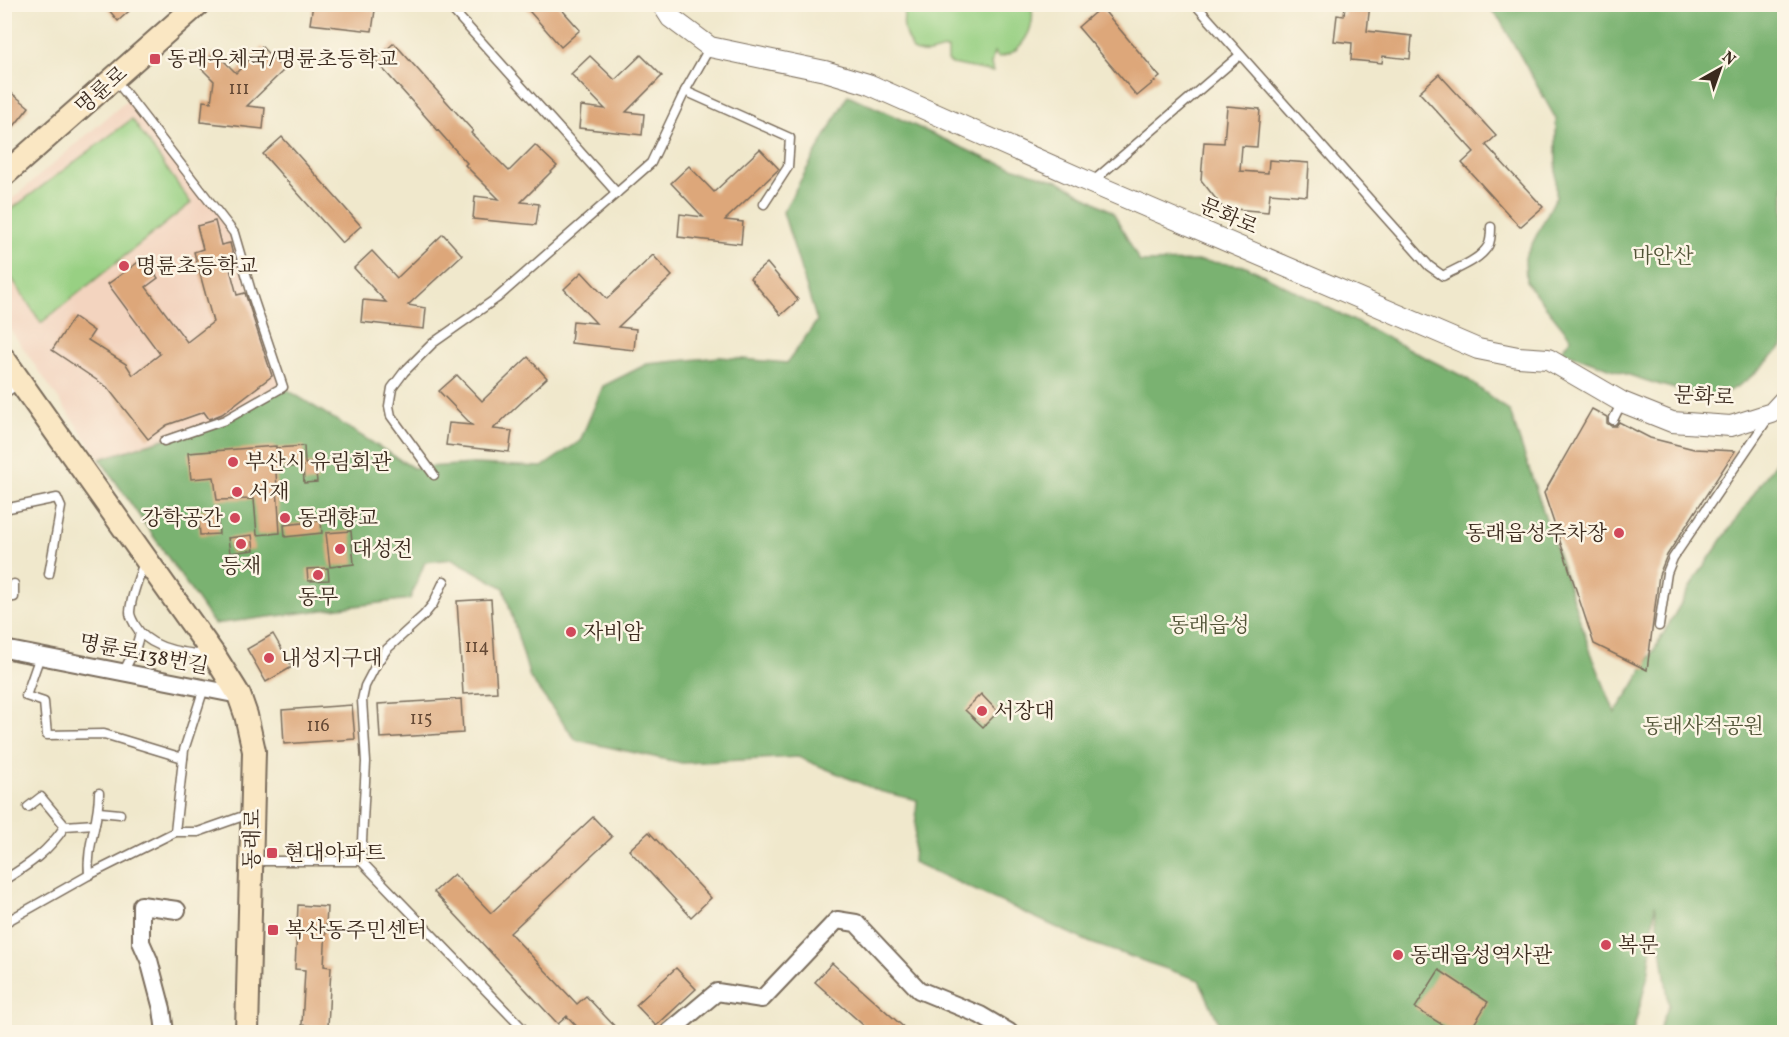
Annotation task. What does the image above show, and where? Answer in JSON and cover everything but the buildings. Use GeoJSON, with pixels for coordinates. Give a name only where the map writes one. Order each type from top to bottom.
{"type":"FeatureCollection","features":[{"type":"Feature","properties":{"kind":"main road","name":"명륜로"},"geometry":{"type":"LineString","coordinates":[[4,175],[198,4]]}},
{"type":"Feature","properties":{"kind":"main road","name":"동래로"},"geometry":{"type":"LineString","coordinates":[[4,359],[12,388],[146,559],[240,695],[254,751],[247,1032]]}},
{"type":"Feature","properties":{"kind":"street","name":"문화로"},"geometry":{"type":"LineString","coordinates":[[669,11],[710,46],[825,71],[868,84],[1091,183],[1478,349],[1548,360],[1617,411],[1672,422],[1731,426],[1778,407]]}},
{"type":"Feature","properties":{"kind":"street","name":"명륜로138번길"},"geometry":{"type":"LineString","coordinates":[[4,649],[240,695]]}},
{"type":"Feature","properties":{"kind":"street"},"geometry":{"type":"LineString","coordinates":[[165,1032],[162,1009],[149,960],[141,942],[141,905],[177,910]]}},
{"type":"Feature","properties":{"kind":"street"},"geometry":{"type":"LineString","coordinates":[[669,1032],[717,992],[762,999],[837,920],[856,923],[920,990],[980,1015],[1009,1032]]}},
{"type":"Feature","properties":{"kind":"lane"},"geometry":{"type":"LineString","coordinates":[[1195,4],[1429,266],[1443,276],[1462,267],[1483,252],[1489,244],[1491,227]]}},
{"type":"Feature","properties":{"kind":"lane"},"geometry":{"type":"LineString","coordinates":[[451,8],[616,193]]}},
{"type":"Feature","properties":{"kind":"lane"},"geometry":{"type":"LineString","coordinates":[[434,475],[391,416],[389,406],[392,388],[404,372],[433,343],[496,298],[651,163],[685,91],[710,46]]}},
{"type":"Feature","properties":{"kind":"lane"},"geometry":{"type":"LineString","coordinates":[[1091,183],[1240,55]]}},
{"type":"Feature","properties":{"kind":"lane"},"geometry":{"type":"LineString","coordinates":[[114,78],[234,233],[283,387],[225,420],[164,441]]}},
{"type":"Feature","properties":{"kind":"lane"},"geometry":{"type":"LineString","coordinates":[[685,91],[790,138],[788,167],[764,204]]}},
{"type":"Feature","properties":{"kind":"lane"},"geometry":{"type":"LineString","coordinates":[[1659,626],[1667,573],[1673,558],[1778,407]]}},
{"type":"Feature","properties":{"kind":"lane"},"geometry":{"type":"LineString","coordinates":[[4,509],[57,498],[61,507],[49,574]]}},
{"type":"Feature","properties":{"kind":"lane"},"geometry":{"type":"LineString","coordinates":[[146,559],[134,593],[130,615],[140,633],[165,647],[193,655],[214,655]]}},
{"type":"Feature","properties":{"kind":"lane"},"geometry":{"type":"LineString","coordinates":[[361,861],[366,762],[362,700],[365,686],[376,663],[387,649],[424,615],[433,604],[444,581]]}},
{"type":"Feature","properties":{"kind":"lane"},"geometry":{"type":"LineString","coordinates":[[4,598],[14,597],[14,584]]}},
{"type":"Feature","properties":{"kind":"lane"},"geometry":{"type":"LineString","coordinates":[[123,673],[140,633]]}},
{"type":"Feature","properties":{"kind":"lane"},"geometry":{"type":"LineString","coordinates":[[40,657],[26,696],[44,702],[47,735],[104,734],[183,758]]}},
{"type":"Feature","properties":{"kind":"lane"},"geometry":{"type":"LineString","coordinates":[[175,832],[183,758],[204,688]]}},
{"type":"Feature","properties":{"kind":"lane"},"geometry":{"type":"LineString","coordinates":[[89,875],[91,842],[99,812],[99,793]]}},
{"type":"Feature","properties":{"kind":"lane"},"geometry":{"type":"LineString","coordinates":[[28,807],[41,797],[64,826]]}},
{"type":"Feature","properties":{"kind":"lane"},"geometry":{"type":"LineString","coordinates":[[99,812],[120,814]]}},
{"type":"Feature","properties":{"kind":"lane"},"geometry":{"type":"LineString","coordinates":[[4,911],[7,922],[89,875],[175,832],[198,832],[252,813]]}},
{"type":"Feature","properties":{"kind":"lane"},"geometry":{"type":"LineString","coordinates":[[64,826],[95,824]]}},
{"type":"Feature","properties":{"kind":"lane"},"geometry":{"type":"LineString","coordinates":[[4,880],[47,850],[64,826]]}},
{"type":"Feature","properties":{"kind":"lane"},"geometry":{"type":"LineString","coordinates":[[251,861],[361,861],[526,1032]]}},
{"type":"Feature","properties":{"kind":"shaded area","name":"명륜초등학교"},"geometry":{"type":"Polygon","coordinates":[[[131,97],[234,233],[283,387],[225,420],[100,459],[5,322],[4,206],[131,97]]]}},
{"type":"Feature","properties":{"kind":"green space"},"geometry":{"type":"Polygon","coordinates":[[[915,5],[1031,5],[1032,22],[1026,38],[1014,51],[998,57],[994,52],[991,64],[993,72],[952,64],[948,61],[948,49],[928,53],[913,50],[903,21],[905,11],[915,5]]]}},
{"type":"Feature","properties":{"kind":"green space","name":"마안산"},"geometry":{"type":"Polygon","coordinates":[[[1487,5],[1784,5],[1784,345],[1741,384],[1724,393],[1711,395],[1692,392],[1644,380],[1561,351],[1571,338],[1526,282],[1525,258],[1556,197],[1556,119],[1500,20],[1487,5]]]}},
{"type":"Feature","properties":{"kind":"green space","name":"동래읍성"},"geometry":{"type":"Polygon","coordinates":[[[848,95],[989,160],[1061,182],[1113,212],[1140,262],[1202,261],[1246,266],[1466,378],[1510,412],[1590,650],[1615,713],[1695,579],[1784,450],[1784,1032],[1658,1032],[1669,1005],[1655,904],[1649,971],[1633,1032],[1318,1032],[1272,1023],[1261,1032],[1223,1032],[1199,980],[1091,943],[913,862],[917,800],[879,791],[798,757],[682,763],[576,740],[530,678],[504,588],[453,559],[425,562],[410,599],[214,624],[100,459],[225,420],[283,387],[413,468],[473,464],[542,467],[580,441],[603,386],[647,364],[720,357],[787,363],[817,321],[783,212],[848,95]]]}},
{"type":"Feature","properties":{"kind":"green space"},"geometry":{"type":"Polygon","coordinates":[[[132,119],[191,203],[41,323],[5,268],[5,214],[132,119]]]}},
{"type":"Feature","properties":{"kind":"place","name":"동래우체국/명륜초등학교"},"geometry":{"type":"Point","coordinates":[155,59]}},
{"type":"Feature","properties":{"kind":"place","name":"명륜초등학교"},"geometry":{"type":"Point","coordinates":[124,266]}},
{"type":"Feature","properties":{"kind":"place","name":"부산시 유림회관"},"geometry":{"type":"Point","coordinates":[233,462]}},
{"type":"Feature","properties":{"kind":"place","name":"서재"},"geometry":{"type":"Point","coordinates":[237,492]}},
{"type":"Feature","properties":{"kind":"place","name":"강학공간"},"geometry":{"type":"Point","coordinates":[235,518]}},
{"type":"Feature","properties":{"kind":"place","name":"동래향교"},"geometry":{"type":"Point","coordinates":[285,518]}},
{"type":"Feature","properties":{"kind":"place","name":"동래읍성주차장"},"geometry":{"type":"Point","coordinates":[1619,533]}},
{"type":"Feature","properties":{"kind":"place","name":"등재"},"geometry":{"type":"Point","coordinates":[241,544]}},
{"type":"Feature","properties":{"kind":"place","name":"대성전"},"geometry":{"type":"Point","coordinates":[340,549]}},
{"type":"Feature","properties":{"kind":"place","name":"동무"},"geometry":{"type":"Point","coordinates":[318,575]}},
{"type":"Feature","properties":{"kind":"place","name":"자비암"},"geometry":{"type":"Point","coordinates":[571,632]}},
{"type":"Feature","properties":{"kind":"place","name":"내성지구대"},"geometry":{"type":"Point","coordinates":[269,658]}},
{"type":"Feature","properties":{"kind":"place","name":"서장대"},"geometry":{"type":"Point","coordinates":[982,711]}},
{"type":"Feature","properties":{"kind":"place","name":"현대아파트"},"geometry":{"type":"Point","coordinates":[272,853]}},
{"type":"Feature","properties":{"kind":"place","name":"복산동주민센터"},"geometry":{"type":"Point","coordinates":[273,930]}},
{"type":"Feature","properties":{"kind":"place","name":"복문"},"geometry":{"type":"Point","coordinates":[1606,945]}},
{"type":"Feature","properties":{"kind":"place","name":"동래읍성역사관"},"geometry":{"type":"Point","coordinates":[1398,955]}},
{"type":"Feature","properties":{"kind":"park label","name":"동래사적공원"},"geometry":{"type":"Point","coordinates":[1703,726]}}]}
